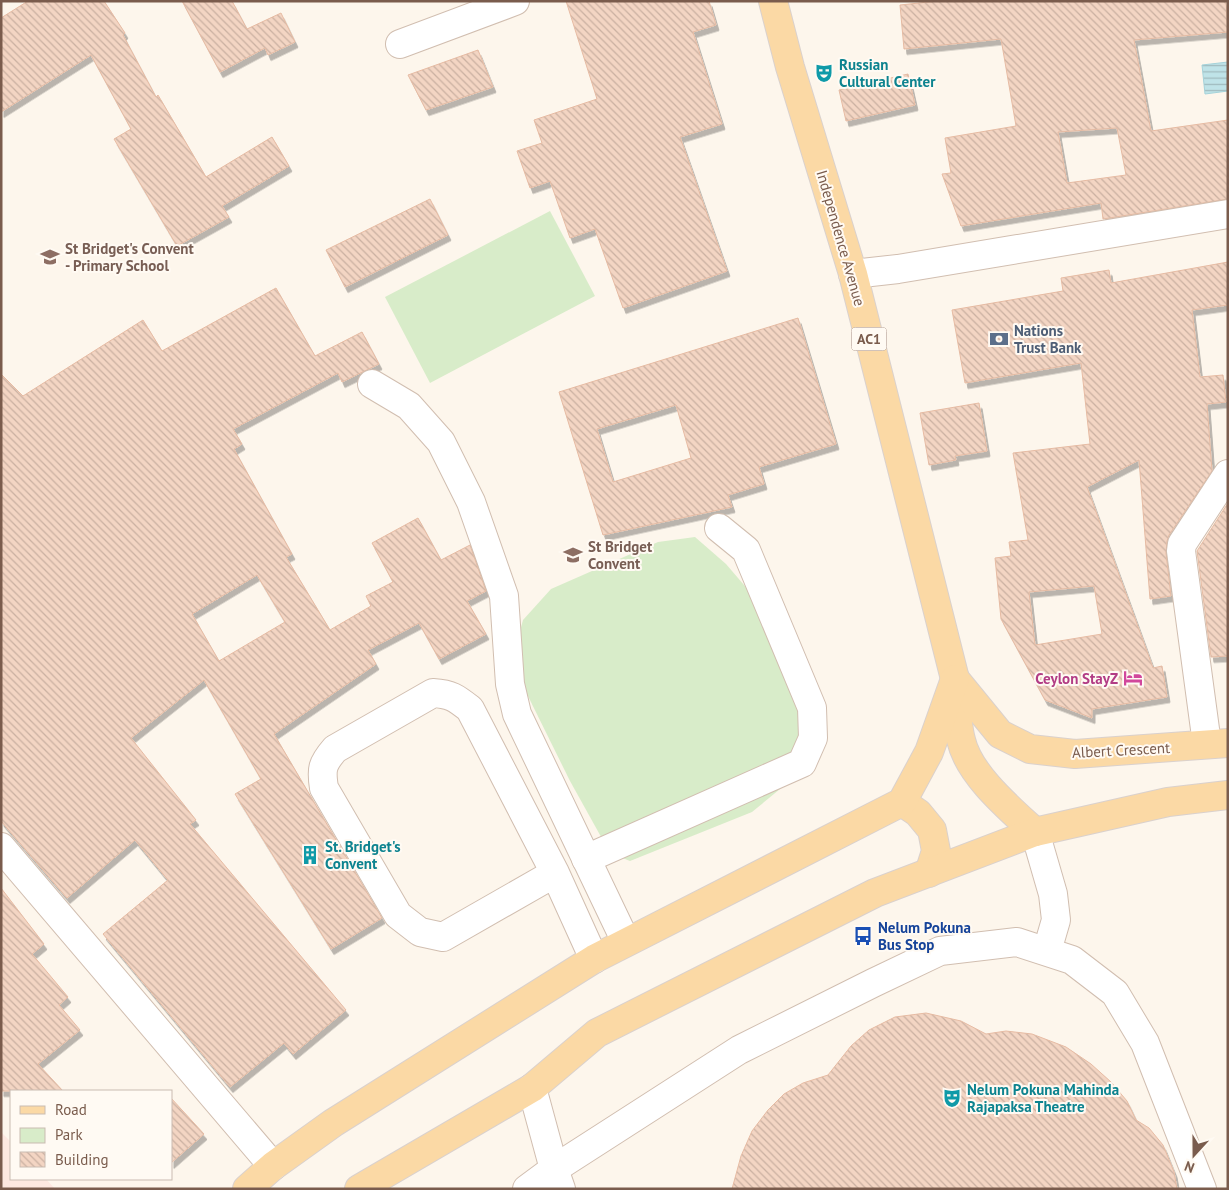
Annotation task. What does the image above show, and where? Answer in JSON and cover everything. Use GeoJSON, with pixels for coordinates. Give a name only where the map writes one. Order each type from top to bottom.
{"type":"FeatureCollection","features":[{"type":"Feature","properties":{"kind":"main road","name":"Independence Avenue"},"geometry":{"type":"LineString","coordinates":[[773,1],[790,67],[853,274],[955,679],[961,741],[973,766],[987,786],[1035,832]]}},
{"type":"Feature","properties":{"kind":"main road","name":"Albert Crescent"},"geometry":{"type":"LineString","coordinates":[[955,679],[1000,734],[1030,749],[1075,754],[1114,753],[1217,744]]}},
{"type":"Feature","properties":{"kind":"main road"},"geometry":{"type":"LineString","coordinates":[[247,1189],[274,1166],[334,1123],[594,959],[902,802],[929,752],[955,679]]}},
{"type":"Feature","properties":{"kind":"main road"},"geometry":{"type":"LineString","coordinates":[[359,1189],[532,1088],[597,1033],[875,893],[1035,832],[1168,802],[1228,795]]}},
{"type":"Feature","properties":{"kind":"main road"},"geometry":{"type":"LineString","coordinates":[[902,802],[918,813],[932,830],[936,851],[930,872]]}},
{"type":"Feature","properties":{"kind":"street"},"geometry":{"type":"LineString","coordinates":[[400,44],[515,1]]}},
{"type":"Feature","properties":{"kind":"street"},"geometry":{"type":"LineString","coordinates":[[853,274],[898,269],[1228,214]]}},
{"type":"Feature","properties":{"kind":"street"},"geometry":{"type":"LineString","coordinates":[[372,384],[409,406],[441,442],[471,502],[504,596],[510,684],[517,714],[626,942]]}},
{"type":"Feature","properties":{"kind":"street"},"geometry":{"type":"LineString","coordinates":[[1217,744],[1181,551],[1182,544],[1228,474]]}},
{"type":"Feature","properties":{"kind":"street"},"geometry":{"type":"LineString","coordinates":[[586,859],[802,762],[813,738],[812,708],[746,550],[719,528]]}},
{"type":"Feature","properties":{"kind":"street"},"geometry":{"type":"LineString","coordinates":[[555,873],[442,937],[420,932],[398,915],[324,788],[322,774],[324,761],[335,749],[433,693],[447,694],[456,698],[470,709],[555,873],[594,959]]}},
{"type":"Feature","properties":{"kind":"street"},"geometry":{"type":"LineString","coordinates":[[1035,832],[1053,894],[1056,920],[1046,951]]}},
{"type":"Feature","properties":{"kind":"street"},"geometry":{"type":"LineString","coordinates":[[1,847],[274,1166]]}},
{"type":"Feature","properties":{"kind":"street"},"geometry":{"type":"LineString","coordinates":[[527,1189],[557,1179],[739,1050],[940,951],[1017,942],[1072,960],[1115,994],[1145,1043],[1202,1189]]}},
{"type":"Feature","properties":{"kind":"street"},"geometry":{"type":"LineString","coordinates":[[532,1088],[557,1179]]}},
{"type":"Feature","properties":{"kind":"shaded area"},"geometry":{"type":"Polygon","coordinates":[[[1,1132],[10,1141],[10,1180],[47,1180],[55,1189],[1,1189],[1,1132]]]}},
{"type":"Feature","properties":{"kind":"green space"},"geometry":{"type":"Polygon","coordinates":[[[550,211],[595,296],[430,383],[385,297],[550,211]]]}},
{"type":"Feature","properties":{"kind":"green space"},"geometry":{"type":"Polygon","coordinates":[[[695,537],[726,564],[756,599],[802,683],[807,767],[752,812],[630,861],[610,853],[570,781],[524,688],[517,642],[523,620],[551,589],[658,542],[695,537]]]}},
{"type":"Feature","properties":{"kind":"water"},"geometry":{"type":"Polygon","coordinates":[[[1228,62],[1228,91],[1205,94],[1202,65],[1228,62]]]}},
{"type":"Feature","properties":{"kind":"building"},"geometry":{"type":"Polygon","coordinates":[[[28,1],[104,1],[125,33],[123,35],[156,97],[158,95],[206,177],[272,137],[289,166],[222,206],[229,217],[177,246],[114,139],[131,129],[91,55],[1,112],[1,18],[28,1]]]}},
{"type":"Feature","properties":{"kind":"building"},"geometry":{"type":"Polygon","coordinates":[[[182,1],[232,1],[247,29],[281,13],[295,42],[268,55],[265,48],[220,72],[182,1]]]}},
{"type":"Feature","properties":{"kind":"building"},"geometry":{"type":"Polygon","coordinates":[[[566,1],[709,1],[716,25],[693,32],[722,124],[680,137],[727,271],[623,308],[595,229],[570,238],[550,181],[530,188],[517,151],[542,143],[534,120],[597,99],[566,1]]]}},
{"type":"Feature","properties":{"kind":"building"},"geometry":{"type":"Polygon","coordinates":[[[938,1],[1226,1],[1228,32],[1134,40],[1151,131],[1228,120],[1228,199],[1103,219],[1101,203],[961,226],[942,174],[951,173],[945,138],[1016,126],[1001,39],[904,49],[900,5],[938,1]],[[1117,128],[1058,132],[1067,183],[1126,175],[1117,128]]]}},
{"type":"Feature","properties":{"kind":"building"},"geometry":{"type":"Polygon","coordinates":[[[478,50],[493,87],[426,110],[408,75],[478,50]]]}},
{"type":"Feature","properties":{"kind":"building"},"geometry":{"type":"Polygon","coordinates":[[[908,74],[915,105],[846,121],[839,90],[908,74]]]}},
{"type":"Feature","properties":{"kind":"building"},"geometry":{"type":"Polygon","coordinates":[[[430,199],[448,235],[345,287],[326,250],[430,199]]]}},
{"type":"Feature","properties":{"kind":"building"},"geometry":{"type":"Polygon","coordinates":[[[1228,262],[1228,305],[1192,310],[1200,377],[1223,375],[1226,402],[1207,404],[1212,471],[1169,535],[1167,541],[1166,553],[1171,596],[1150,599],[1139,460],[1087,487],[1153,668],[1162,666],[1167,697],[1092,709],[1092,718],[1045,700],[1001,619],[995,558],[1011,556],[1009,542],[1028,540],[1013,453],[1090,444],[1081,363],[965,383],[952,310],[1063,291],[1061,278],[1109,270],[1111,283],[1228,262]],[[1094,586],[1029,592],[1035,645],[1102,634],[1094,586]]]}},
{"type":"Feature","properties":{"kind":"building"},"geometry":{"type":"Polygon","coordinates":[[[276,288],[315,356],[362,332],[379,364],[342,382],[338,373],[233,429],[242,444],[234,449],[292,554],[286,557],[330,630],[371,606],[366,596],[393,582],[372,543],[418,518],[441,560],[470,545],[486,591],[467,601],[486,634],[439,659],[419,623],[368,650],[376,664],[274,734],[382,918],[331,949],[235,794],[261,779],[204,680],[131,738],[196,820],[190,824],[346,1010],[293,1054],[284,1043],[230,1087],[103,934],[168,880],[135,840],[67,898],[1,821],[1,374],[23,396],[143,320],[162,351],[276,288]],[[257,575],[192,614],[219,661],[285,622],[257,575]]]}},
{"type":"Feature","properties":{"kind":"building"},"geometry":{"type":"Polygon","coordinates":[[[798,318],[836,444],[759,467],[764,484],[728,495],[732,507],[603,535],[559,392],[798,318]],[[676,405],[597,429],[613,482],[691,458],[676,405]]]}},
{"type":"Feature","properties":{"kind":"building"},"geometry":{"type":"Polygon","coordinates":[[[979,403],[987,451],[955,456],[956,460],[929,465],[920,413],[979,403]]]}},
{"type":"Feature","properties":{"kind":"building"},"geometry":{"type":"Polygon","coordinates":[[[1228,503],[1228,656],[1211,657],[1197,551],[1228,503]]]}},
{"type":"Feature","properties":{"kind":"building"},"geometry":{"type":"Polygon","coordinates":[[[1,888],[44,944],[32,954],[68,997],[59,1005],[80,1030],[38,1064],[62,1090],[1,1091],[1,888]]]}},
{"type":"Feature","properties":{"kind":"building","name":"Nelum Pokuna Mahinda Rajapaksa Theatre"},"geometry":{"type":"Polygon","coordinates":[[[926,1013],[961,1021],[986,1034],[1006,1031],[1032,1034],[1066,1047],[1091,1064],[1111,1082],[1127,1101],[1136,1120],[1149,1128],[1163,1145],[1174,1172],[1177,1189],[732,1189],[741,1156],[752,1131],[768,1110],[784,1094],[803,1083],[828,1075],[851,1046],[869,1030],[895,1017],[926,1013]]]}},
{"type":"Feature","properties":{"kind":"building"},"geometry":{"type":"Polygon","coordinates":[[[172,1099],[204,1134],[172,1162],[172,1099]]]}},
{"type":"Feature","properties":{"kind":"place","name":"Russian Cultural Center"},"geometry":{"type":"Point","coordinates":[824,73]}},
{"type":"Feature","properties":{"kind":"place","name":"St Bridget's Convent - Primary School"},"geometry":{"type":"Point","coordinates":[50,257]}},
{"type":"Feature","properties":{"kind":"place","name":"Nations Trust Bank"},"geometry":{"type":"Point","coordinates":[999,339]}},
{"type":"Feature","properties":{"kind":"place","name":"St Bridget Convent"},"geometry":{"type":"Point","coordinates":[573,555]}},
{"type":"Feature","properties":{"kind":"place","name":"Ceylon StayZ"},"geometry":{"type":"Point","coordinates":[1133,678]}},
{"type":"Feature","properties":{"kind":"place","name":"St. Bridget's Convent"},"geometry":{"type":"Point","coordinates":[310,855]}},
{"type":"Feature","properties":{"kind":"place","name":"Nelum Pokuna Bus Stop"},"geometry":{"type":"Point","coordinates":[863,936]}},
{"type":"Feature","properties":{"kind":"place","name":"Nelum Pokuna Mahinda Rajapaksa Theatre"},"geometry":{"type":"Point","coordinates":[952,1098]}}]}
